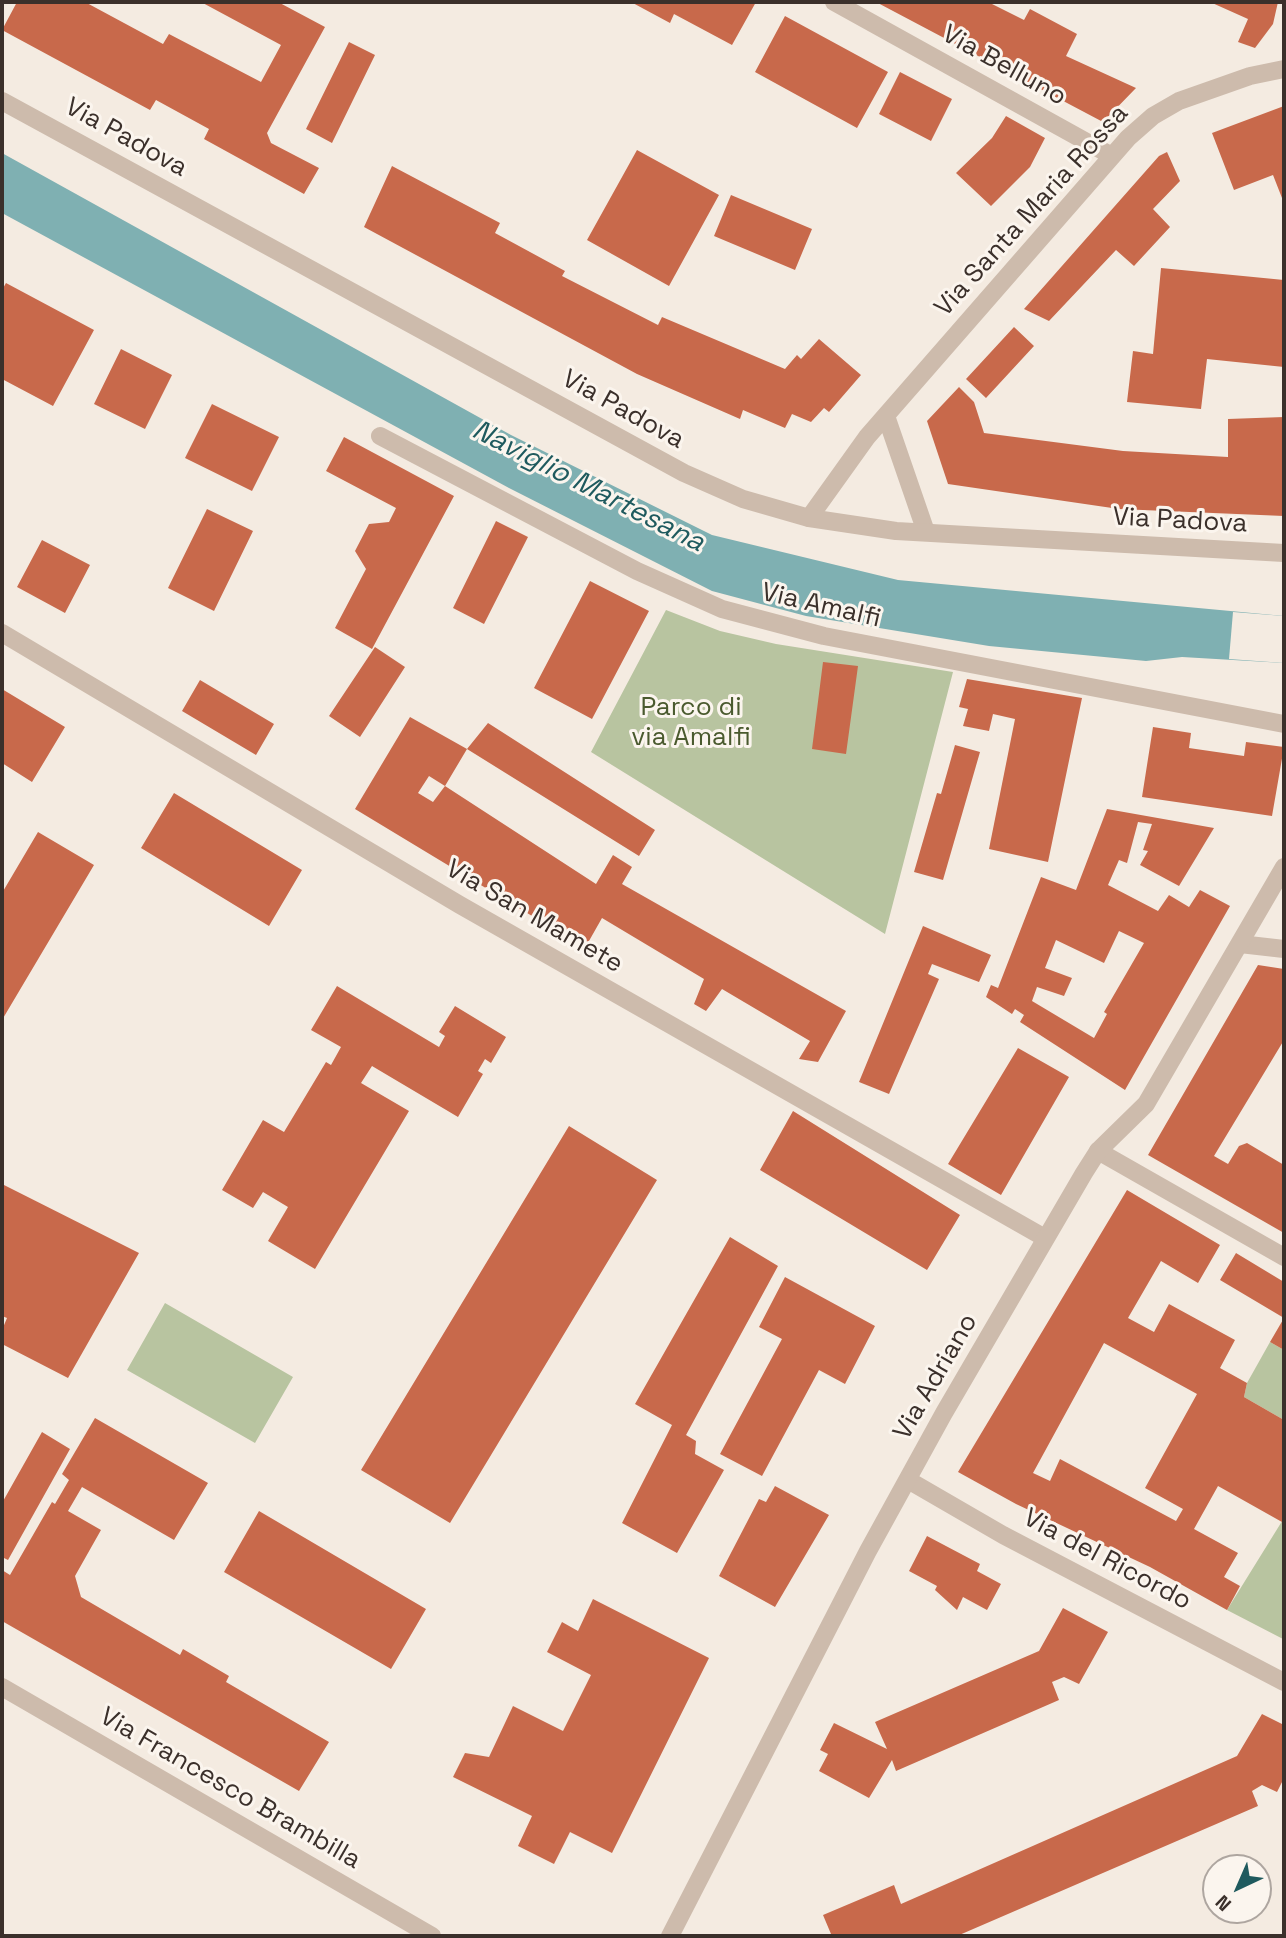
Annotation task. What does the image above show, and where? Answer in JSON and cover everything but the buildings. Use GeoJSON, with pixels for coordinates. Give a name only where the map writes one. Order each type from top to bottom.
{"type":"FeatureCollection","features":[{"type":"Feature","properties":{"kind":"street","name":"Via Belluno"},"geometry":{"type":"LineString","coordinates":[[834,2],[1112,156]]}},
{"type":"Feature","properties":{"kind":"street","name":"Via Santa Maria Rossa"},"geometry":{"type":"LineString","coordinates":[[809,518],[855,452],[1140,127],[1166,108],[1239,80],[1284,69]]}},
{"type":"Feature","properties":{"kind":"street","name":"Via Padova"},"geometry":{"type":"LineString","coordinates":[[2,101],[684,473],[743,499],[809,518],[926,532],[1284,553]]}},
{"type":"Feature","properties":{"kind":"street"},"geometry":{"type":"LineString","coordinates":[[886,416],[926,532]]}},
{"type":"Feature","properties":{"kind":"street","name":"Via Amalfi"},"geometry":{"type":"LineString","coordinates":[[380,436],[637,571],[733,612],[824,636],[1284,724]]}},
{"type":"Feature","properties":{"kind":"street","name":"Via San Mamete"},"geometry":{"type":"LineString","coordinates":[[2,633],[460,905],[1045,1238]]}},
{"type":"Feature","properties":{"kind":"street","name":"Via Adriano"},"geometry":{"type":"LineString","coordinates":[[670,1936],[861,1563],[1045,1238],[1098,1151],[1146,1104],[1284,867]]}},
{"type":"Feature","properties":{"kind":"street"},"geometry":{"type":"LineString","coordinates":[[1240,944],[1284,948]]}},
{"type":"Feature","properties":{"kind":"street"},"geometry":{"type":"LineString","coordinates":[[1098,1151],[1284,1257]]}},
{"type":"Feature","properties":{"kind":"street","name":"Via del Ricordo"},"geometry":{"type":"LineString","coordinates":[[908,1480],[1003,1535],[1284,1682]]}},
{"type":"Feature","properties":{"kind":"street","name":"Via Francesco Brambilla"},"geometry":{"type":"LineString","coordinates":[[2,1687],[432,1936]]}},
{"type":"Feature","properties":{"kind":"green space","name":"Parco di via Amalfi"},"geometry":{"type":"Polygon","coordinates":[[[666,610],[720,631],[776,644],[953,672],[885,934],[591,752],[666,610]]]}},
{"type":"Feature","properties":{"kind":"green space"},"geometry":{"type":"Polygon","coordinates":[[[165,1303],[293,1377],[255,1443],[127,1370],[165,1303]]]}},
{"type":"Feature","properties":{"kind":"green space"},"geometry":{"type":"Polygon","coordinates":[[[1270,1342],[1284,1350],[1284,1420],[1244,1397],[1247,1383],[1270,1342]]]}},
{"type":"Feature","properties":{"kind":"green space"},"geometry":{"type":"Polygon","coordinates":[[[1284,1518],[1284,1639],[1283,1639],[1227,1610],[1284,1518]]]}},
{"type":"Feature","properties":{"kind":"water","name":"Naviglio Martesana"},"geometry":{"type":"Polygon","coordinates":[[[2,153],[511,435],[712,535],[898,580],[1284,616],[1284,663],[1182,657],[1146,661],[989,646],[806,616],[712,591],[509,488],[2,213],[2,153]]]}},
{"type":"Feature","properties":{"kind":"pier"},"geometry":{"type":"Polygon","coordinates":[[[1233,612],[1284,616],[1284,663],[1229,659],[1233,612]]]}}]}
